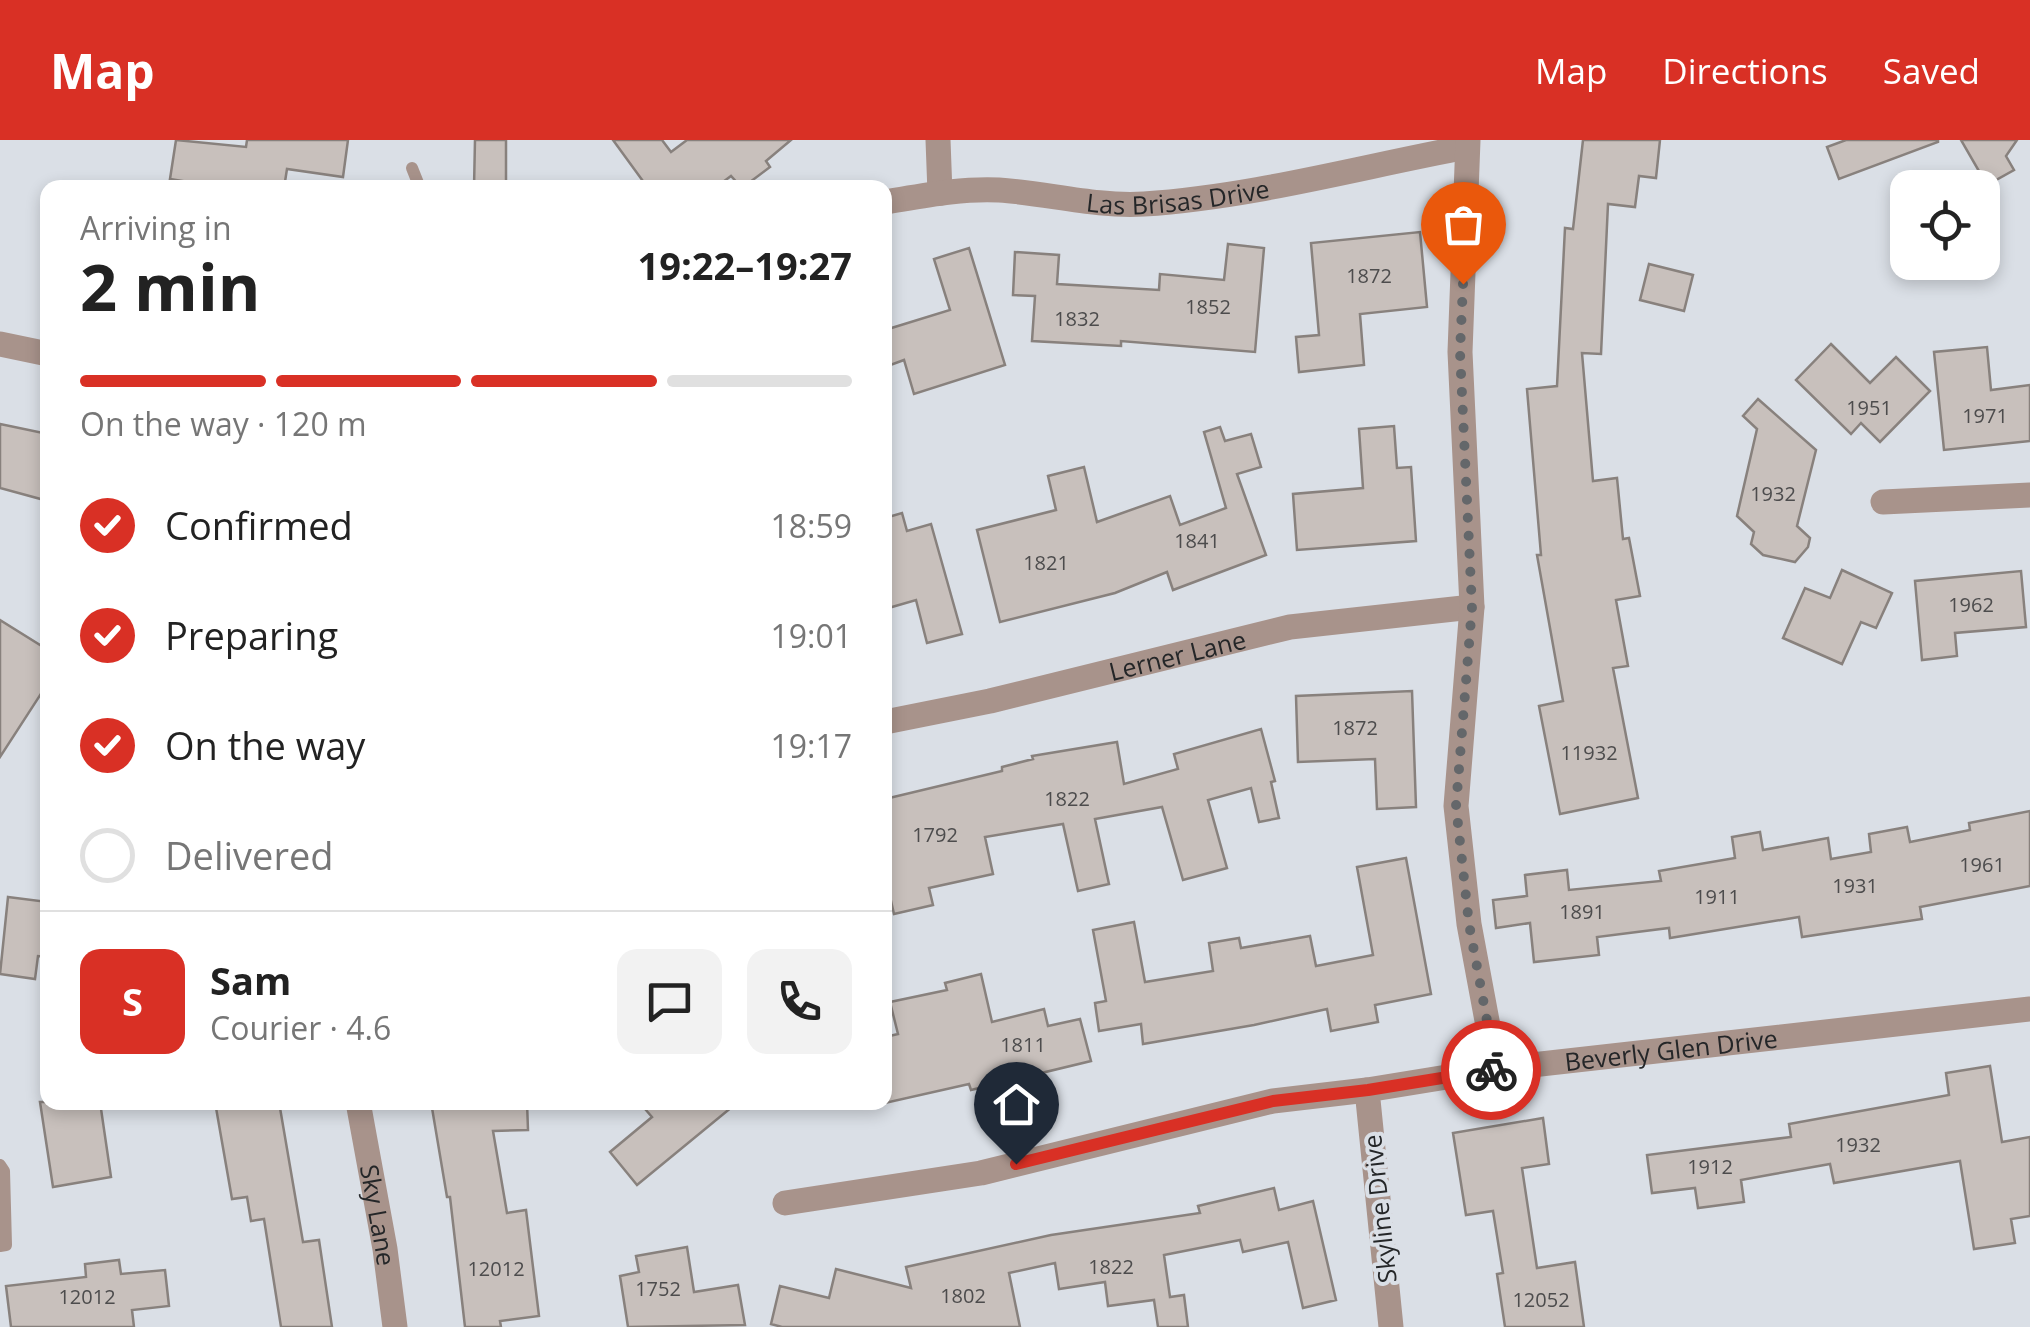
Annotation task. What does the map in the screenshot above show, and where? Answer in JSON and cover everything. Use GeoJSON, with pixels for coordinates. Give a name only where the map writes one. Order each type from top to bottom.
{"type":"FeatureCollection","features":[{"type":"Feature","properties":{"kind":"street"},"geometry":{"type":"LineString","coordinates":[[938,140],[940,193]]}},
{"type":"Feature","properties":{"kind":"street"},"geometry":{"type":"LineString","coordinates":[[1468,144],[1460,352],[1472,607],[1456,806],[1469,924],[1496,1069]]}},
{"type":"Feature","properties":{"kind":"street","name":"Las Brisas Drive"},"geometry":{"type":"LineString","coordinates":[[892,201],[998,190],[1140,204],[1228,194],[1468,144]]}},
{"type":"Feature","properties":{"kind":"street"},"geometry":{"type":"LineString","coordinates":[[0,344],[40,352]]}},
{"type":"Feature","properties":{"kind":"street"},"geometry":{"type":"LineString","coordinates":[[1882,502],[2030,495]]}},
{"type":"Feature","properties":{"kind":"street","name":"Lerner Lane"},"geometry":{"type":"LineString","coordinates":[[892,721],[990,701],[1290,627],[1472,607]]}},
{"type":"Feature","properties":{"kind":"street","name":"Beverly Glen Drive"},"geometry":{"type":"LineString","coordinates":[[785,1203],[981,1173],[1273,1101],[1496,1069],[2030,1009]]}},
{"type":"Feature","properties":{"kind":"street","name":"Skyline Drive"},"geometry":{"type":"LineString","coordinates":[[1368,1090],[1392,1327]]}},
{"type":"Feature","properties":{"kind":"street","name":"Sky Lane"},"geometry":{"type":"LineString","coordinates":[[359,1110],[395,1327]]}},
{"type":"Feature","properties":{"kind":"lane"},"geometry":{"type":"LineString","coordinates":[[412,168],[417,180]]}},
{"type":"Feature","properties":{"kind":"lane"},"geometry":{"type":"LineString","coordinates":[[0,1165],[4,1171],[6,1245],[0,1246]]}},
{"type":"Feature","properties":{"kind":"building"},"geometry":{"type":"Polygon","coordinates":[[[176,140],[246,147],[247,140],[348,140],[343,177],[287,169],[285,180],[170,179],[176,140]]]}},
{"type":"Feature","properties":{"kind":"building"},"geometry":{"type":"Polygon","coordinates":[[[475,140],[506,140],[506,180],[474,180],[475,140]]]}},
{"type":"Feature","properties":{"kind":"building"},"geometry":{"type":"Polygon","coordinates":[[[613,140],[662,140],[671,152],[687,140],[791,140],[766,161],[770,167],[753,180],[735,180],[731,176],[726,180],[642,180],[613,140]]]}},
{"type":"Feature","properties":{"kind":"building"},"geometry":{"type":"Polygon","coordinates":[[[1583,140],[1660,140],[1656,178],[1639,176],[1635,207],[1608,204],[1601,354],[1582,353],[1593,481],[1617,478],[1623,539],[1629,538],[1640,596],[1616,600],[1628,666],[1613,668],[1638,798],[1560,814],[1539,706],[1563,701],[1537,555],[1541,555],[1527,389],[1557,386],[1565,228],[1573,229],[1583,140]]]}},
{"type":"Feature","properties":{"kind":"building"},"geometry":{"type":"Polygon","coordinates":[[[1846,140],[1938,142],[1839,179],[1827,147],[1846,140]]]}},
{"type":"Feature","properties":{"kind":"building"},"geometry":{"type":"Polygon","coordinates":[[[1961,140],[2017,140],[2006,156],[2014,170],[2000,178],[2000,170],[1978,170],[1961,140]]]}},
{"type":"Feature","properties":{"kind":"building"},"geometry":{"type":"Polygon","coordinates":[[[1420,232],[1427,307],[1360,314],[1364,365],[1299,372],[1296,337],[1319,335],[1311,243],[1420,232]]]}},
{"type":"Feature","properties":{"kind":"building"},"geometry":{"type":"Polygon","coordinates":[[[1228,244],[1264,248],[1255,352],[1121,341],[1121,346],[1032,341],[1035,296],[1013,295],[1015,252],[1059,255],[1057,284],[1159,290],[1160,274],[1224,280],[1228,244]]]}},
{"type":"Feature","properties":{"kind":"building"},"geometry":{"type":"Polygon","coordinates":[[[969,248],[1005,365],[914,394],[904,360],[892,364],[892,328],[950,310],[934,259],[969,248]]]}},
{"type":"Feature","properties":{"kind":"building"},"geometry":{"type":"Polygon","coordinates":[[[1649,264],[1693,275],[1684,311],[1640,300],[1649,264]]]}},
{"type":"Feature","properties":{"kind":"building"},"geometry":{"type":"Polygon","coordinates":[[[1831,344],[1870,383],[1896,357],[1930,391],[1880,442],[1861,423],[1851,434],[1796,380],[1831,344]]]}},
{"type":"Feature","properties":{"kind":"building"},"geometry":{"type":"Polygon","coordinates":[[[1987,347],[1991,390],[2030,385],[2030,441],[1944,450],[1934,352],[1987,347]]]}},
{"type":"Feature","properties":{"kind":"building"},"geometry":{"type":"Polygon","coordinates":[[[1758,399],[1816,450],[1797,526],[1810,538],[1808,547],[1795,562],[1763,555],[1751,544],[1754,532],[1737,516],[1757,429],[1743,416],[1758,399]]]}},
{"type":"Feature","properties":{"kind":"building"},"geometry":{"type":"Polygon","coordinates":[[[0,424],[40,432],[40,499],[0,488],[0,424]]]}},
{"type":"Feature","properties":{"kind":"building"},"geometry":{"type":"Polygon","coordinates":[[[1394,426],[1397,468],[1411,467],[1416,541],[1297,550],[1293,494],[1363,488],[1359,429],[1394,426]]]}},
{"type":"Feature","properties":{"kind":"building"},"geometry":{"type":"Polygon","coordinates":[[[1220,427],[1225,441],[1251,434],[1261,467],[1237,474],[1266,555],[1173,590],[1167,572],[1115,593],[1000,622],[977,530],[1056,510],[1048,476],[1084,467],[1097,522],[1170,496],[1180,525],[1226,508],[1204,432],[1220,427]]]}},
{"type":"Feature","properties":{"kind":"building"},"geometry":{"type":"Polygon","coordinates":[[[902,513],[907,531],[931,524],[962,634],[927,643],[916,600],[892,607],[892,516],[902,513]]]}},
{"type":"Feature","properties":{"kind":"building"},"geometry":{"type":"Polygon","coordinates":[[[1842,570],[1892,593],[1876,628],[1861,622],[1842,664],[1783,638],[1805,588],[1830,598],[1842,570]]]}},
{"type":"Feature","properties":{"kind":"building"},"geometry":{"type":"Polygon","coordinates":[[[2021,571],[2026,627],[1955,633],[1957,656],[1922,660],[1915,581],[2021,571]]]}},
{"type":"Feature","properties":{"kind":"building"},"geometry":{"type":"Polygon","coordinates":[[[0,620],[40,645],[40,695],[0,757],[0,620]]]}},
{"type":"Feature","properties":{"kind":"building"},"geometry":{"type":"Polygon","coordinates":[[[1412,691],[1416,807],[1377,809],[1375,759],[1298,762],[1296,696],[1412,691]]]}},
{"type":"Feature","properties":{"kind":"building"},"geometry":{"type":"Polygon","coordinates":[[[1261,729],[1275,781],[1271,782],[1279,818],[1259,822],[1251,788],[1208,800],[1227,868],[1183,880],[1162,807],[1095,819],[1109,884],[1078,891],[1063,824],[985,837],[993,874],[929,888],[933,905],[894,914],[892,797],[1002,771],[1002,767],[1033,759],[1032,756],[1117,742],[1124,784],[1178,769],[1174,754],[1261,729]]]}},
{"type":"Feature","properties":{"kind":"building"},"geometry":{"type":"Polygon","coordinates":[[[2030,811],[2030,886],[1920,907],[1922,919],[1802,937],[1799,917],[1670,938],[1669,928],[1597,937],[1599,955],[1534,962],[1530,923],[1496,928],[1493,900],[1527,896],[1525,875],[1567,870],[1569,890],[1661,881],[1659,871],[1735,858],[1732,837],[1760,832],[1763,850],[1828,838],[1831,859],[1871,852],[1869,834],[1907,827],[1910,842],[1970,830],[1969,823],[2030,811]]]}},
{"type":"Feature","properties":{"kind":"building"},"geometry":{"type":"Polygon","coordinates":[[[1406,858],[1431,994],[1375,1005],[1378,1022],[1331,1031],[1327,1009],[1143,1044],[1141,1024],[1099,1031],[1095,1003],[1106,1001],[1093,930],[1134,922],[1145,982],[1213,971],[1209,943],[1239,938],[1241,948],[1310,936],[1316,966],[1373,955],[1357,867],[1406,858]]]}},
{"type":"Feature","properties":{"kind":"building"},"geometry":{"type":"Polygon","coordinates":[[[8,897],[40,901],[40,956],[35,979],[0,974],[8,897]]]}},
{"type":"Feature","properties":{"kind":"building"},"geometry":{"type":"Polygon","coordinates":[[[981,974],[992,1022],[1044,1009],[1048,1026],[1080,1019],[1091,1061],[971,1090],[969,1084],[892,1101],[892,1035],[898,1034],[892,1002],[947,990],[945,983],[981,974]]]}},
{"type":"Feature","properties":{"kind":"building"},"geometry":{"type":"Polygon","coordinates":[[[1990,1066],[2002,1142],[2030,1137],[2030,1216],[2011,1219],[2015,1243],[1974,1249],[1960,1161],[1834,1183],[1830,1164],[1774,1174],[1741,1180],[1744,1202],[1698,1208],[1695,1188],[1652,1193],[1647,1155],[1791,1137],[1789,1124],[1949,1095],[1946,1073],[1990,1066]]]}},
{"type":"Feature","properties":{"kind":"building"},"geometry":{"type":"Polygon","coordinates":[[[41,1110],[101,1110],[111,1177],[53,1187],[41,1110]]]}},
{"type":"Feature","properties":{"kind":"building"},"geometry":{"type":"Polygon","coordinates":[[[216,1110],[280,1110],[303,1242],[319,1240],[332,1327],[281,1327],[264,1219],[251,1221],[247,1197],[232,1199],[216,1110]]]}},
{"type":"Feature","properties":{"kind":"building"},"geometry":{"type":"Polygon","coordinates":[[[432,1110],[527,1110],[528,1130],[493,1131],[507,1213],[526,1210],[539,1316],[500,1321],[501,1327],[465,1327],[432,1110]]]}},
{"type":"Feature","properties":{"kind":"building"},"geometry":{"type":"Polygon","coordinates":[[[646,1110],[728,1110],[637,1185],[610,1152],[652,1117],[646,1110]]]}},
{"type":"Feature","properties":{"kind":"building"},"geometry":{"type":"Polygon","coordinates":[[[1543,1118],[1549,1164],[1522,1168],[1537,1268],[1575,1262],[1584,1327],[1505,1327],[1497,1274],[1503,1273],[1493,1211],[1466,1215],[1453,1133],[1543,1118]]]}},
{"type":"Feature","properties":{"kind":"building"},"geometry":{"type":"Polygon","coordinates":[[[1274,1188],[1279,1210],[1313,1201],[1336,1300],[1303,1308],[1288,1242],[1243,1252],[1240,1240],[1164,1255],[1170,1297],[1184,1295],[1188,1327],[1158,1327],[1154,1300],[1108,1306],[1105,1282],[1059,1289],[1055,1263],[1009,1273],[1020,1327],[771,1324],[780,1286],[829,1298],[836,1269],[911,1288],[906,1267],[1051,1235],[1200,1213],[1198,1206],[1274,1188]]]}},
{"type":"Feature","properties":{"kind":"building"},"geometry":{"type":"Polygon","coordinates":[[[687,1247],[694,1292],[738,1285],[745,1325],[628,1327],[620,1276],[639,1272],[636,1256],[687,1247]]]}},
{"type":"Feature","properties":{"kind":"building"},"geometry":{"type":"Polygon","coordinates":[[[119,1260],[121,1274],[165,1270],[169,1306],[132,1310],[134,1327],[11,1327],[6,1286],[86,1277],[85,1264],[119,1260]]]}},
{"type":"Feature","properties":{"kind":"way so far"},"geometry":{"type":"LineString","coordinates":[[1463,284],[1460,352],[1472,607],[1456,806],[1469,924],[1496,1069],[1491,1070]]}},
{"type":"Feature","properties":{"kind":"route"},"geometry":{"type":"LineString","coordinates":[[1016,1164],[1273,1101],[1491,1070]]}}]}
